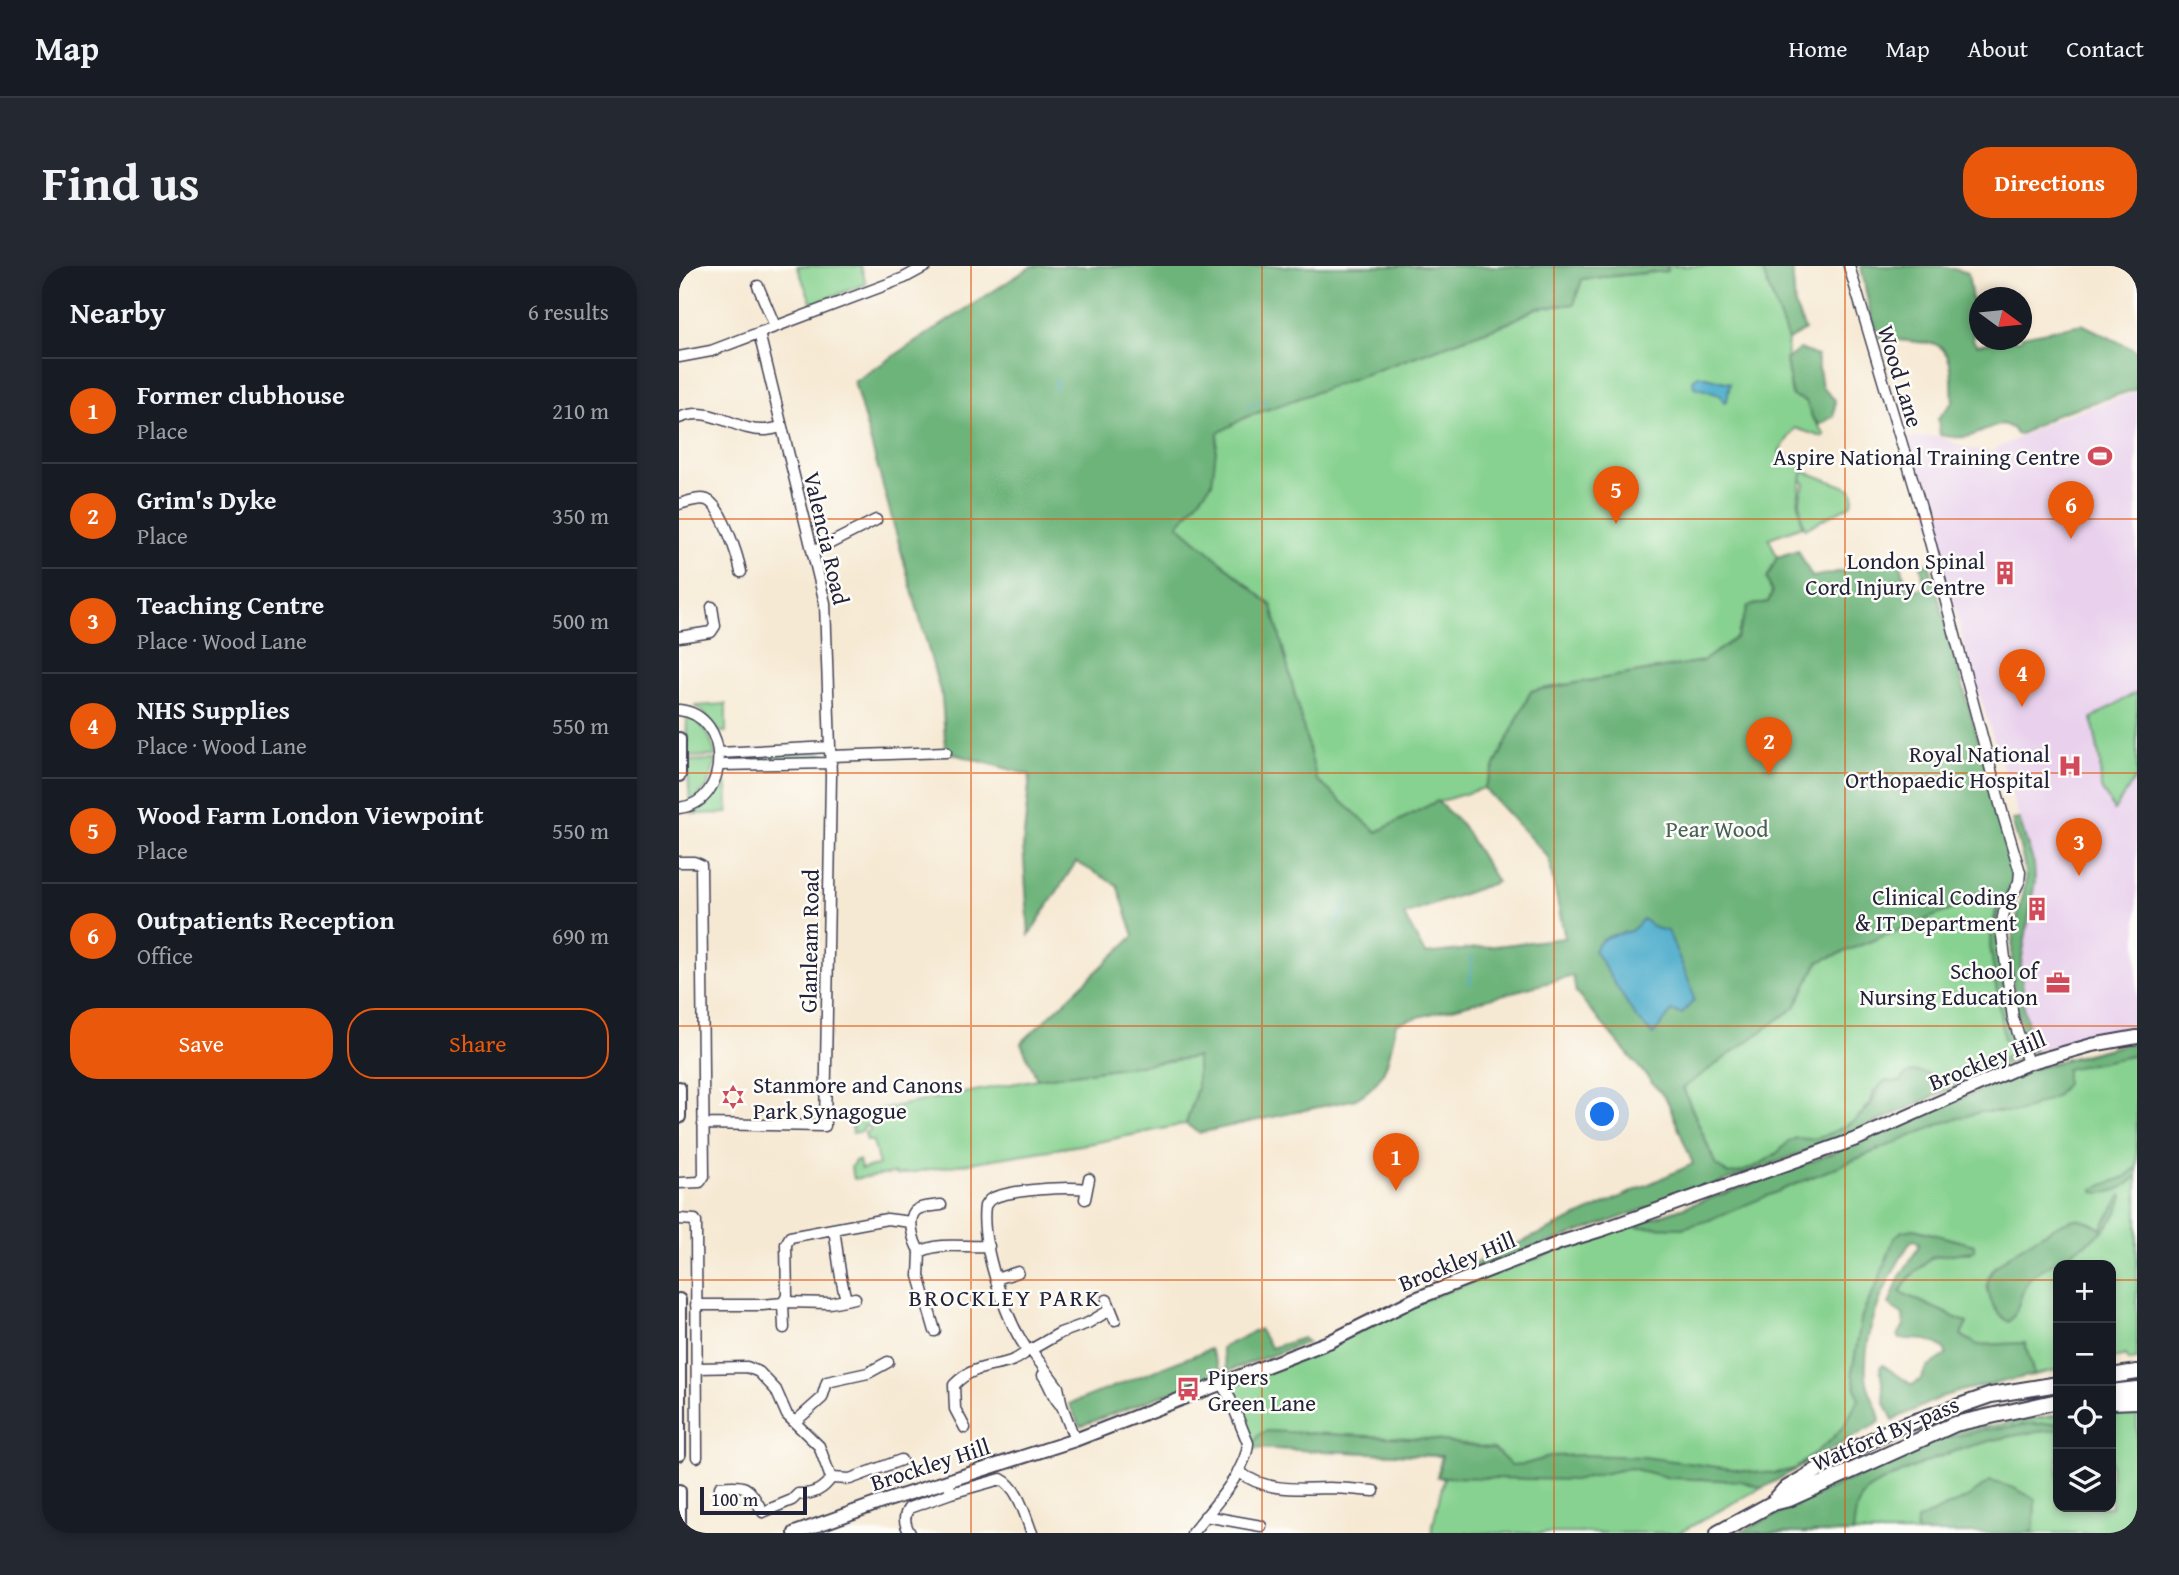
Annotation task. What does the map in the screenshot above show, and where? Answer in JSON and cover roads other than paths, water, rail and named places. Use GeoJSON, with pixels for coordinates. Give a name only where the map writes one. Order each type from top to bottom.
{"type":"FeatureCollection","features":[{"type":"Feature","properties":{"kind":"highway"},"geometry":{"type":"LineString","coordinates":[[2116,1375],[2137,1372]]}},
{"type":"Feature","properties":{"kind":"highway","name":"Watford By-pass"},"geometry":{"type":"LineString","coordinates":[[1773,1503],[1784,1490],[1893,1429],[1991,1395],[2053,1385]]}},
{"type":"Feature","properties":{"kind":"highway"},"geometry":{"type":"LineString","coordinates":[[2116,1391],[2137,1388]]}},
{"type":"Feature","properties":{"kind":"highway"},"geometry":{"type":"LineString","coordinates":[[2116,1402],[2137,1401]]}},
{"type":"Feature","properties":{"kind":"highway","name":"Watford By-pass"},"geometry":{"type":"LineString","coordinates":[[1718,1533],[1773,1503],[1789,1499],[1955,1424],[2053,1402]]}},
{"type":"Feature","properties":{"kind":"highway"},"geometry":{"type":"LineString","coordinates":[[1972,1419],[2053,1409]]}},
{"type":"Feature","properties":{"kind":"main road"},"geometry":{"type":"LineString","coordinates":[[679,738],[679,775]]}},
{"type":"Feature","properties":{"kind":"main road","name":"Brockley Hill"},"geometry":{"type":"LineString","coordinates":[[795,1533],[950,1487],[1075,1440],[1331,1341],[1413,1300],[1463,1280],[1562,1242],[1859,1138],[2028,1063],[2081,1048],[2137,1037]]}},
{"type":"Feature","properties":{"kind":"main road"},"geometry":{"type":"LineString","coordinates":[[679,1088],[679,1117]]}},
{"type":"Feature","properties":{"kind":"main road"},"geometry":{"type":"LineString","coordinates":[[679,1300],[679,1452]]}},
{"type":"Feature","properties":{"kind":"main road"},"geometry":{"type":"LineString","coordinates":[[679,1491],[680,1530]]}},
{"type":"Feature","properties":{"kind":"street"},"geometry":{"type":"LineString","coordinates":[[679,358],[711,351],[904,278],[926,266]]}},
{"type":"Feature","properties":{"kind":"street","name":"Wood Lane"},"geometry":{"type":"LineString","coordinates":[[1849,266],[1921,509],[2020,872],[2019,883],[2004,912],[2001,928],[2013,1018],[2028,1063]]}},
{"type":"Feature","properties":{"kind":"street"},"geometry":{"type":"LineString","coordinates":[[758,286],[775,326]]}},
{"type":"Feature","properties":{"kind":"street","name":"Valencia Road"},"geometry":{"type":"LineString","coordinates":[[759,333],[825,603],[831,755]]}},
{"type":"Feature","properties":{"kind":"street"},"geometry":{"type":"LineString","coordinates":[[679,418],[691,413],[763,430],[781,427]]}},
{"type":"Feature","properties":{"kind":"street"},"geometry":{"type":"LineString","coordinates":[[679,504],[702,499],[714,504],[728,533],[741,572]]}},
{"type":"Feature","properties":{"kind":"street"},"geometry":{"type":"LineString","coordinates":[[813,552],[876,520]]}},
{"type":"Feature","properties":{"kind":"street"},"geometry":{"type":"LineString","coordinates":[[679,638],[711,632],[715,626],[712,607]]}},
{"type":"Feature","properties":{"kind":"street"},"geometry":{"type":"LineString","coordinates":[[679,710],[689,711],[704,722],[713,735],[720,765],[706,795],[692,806],[679,808]]}},
{"type":"Feature","properties":{"kind":"street"},"geometry":{"type":"LineString","coordinates":[[719,753],[831,755],[946,752]]}},
{"type":"Feature","properties":{"kind":"street"},"geometry":{"type":"LineString","coordinates":[[720,765],[831,755]]}},
{"type":"Feature","properties":{"kind":"street","name":"Glanleam Road"},"geometry":{"type":"LineString","coordinates":[[703,1124],[825,1126],[831,755]]}},
{"type":"Feature","properties":{"kind":"street"},"geometry":{"type":"LineString","coordinates":[[679,862],[701,865],[703,1124],[703,1180],[679,1183]]}},
{"type":"Feature","properties":{"kind":"street"},"geometry":{"type":"LineString","coordinates":[[1075,1440],[1055,1382],[1016,1334],[996,1279],[985,1210],[990,1200],[1028,1191],[1071,1186],[1087,1189]]}},
{"type":"Feature","properties":{"kind":"street"},"geometry":{"type":"LineString","coordinates":[[935,1331],[919,1276],[920,1252],[915,1244],[911,1222],[913,1213],[918,1209],[940,1205]]}},
{"type":"Feature","properties":{"kind":"street"},"geometry":{"type":"LineString","coordinates":[[679,1219],[693,1219],[697,1222],[697,1452],[679,1452]]}},
{"type":"Feature","properties":{"kind":"street"},"geometry":{"type":"LineString","coordinates":[[783,1328],[783,1302],[787,1296],[786,1244],[792,1235],[895,1219],[911,1222]]}},
{"type":"Feature","properties":{"kind":"street"},"geometry":{"type":"LineString","coordinates":[[696,1305],[762,1305],[783,1302],[813,1304],[846,1300],[839,1275],[834,1229]]}},
{"type":"Feature","properties":{"kind":"street"},"geometry":{"type":"LineString","coordinates":[[920,1252],[958,1244],[989,1246]]}},
{"type":"Feature","properties":{"kind":"street"},"geometry":{"type":"LineString","coordinates":[[996,1279],[1017,1272]]}},
{"type":"Feature","properties":{"kind":"street"},"geometry":{"type":"LineString","coordinates":[[965,1428],[955,1409],[954,1385],[977,1369],[1013,1361],[1060,1333],[1088,1323],[1109,1305],[1115,1320]]}},
{"type":"Feature","properties":{"kind":"street"},"geometry":{"type":"LineString","coordinates":[[795,1422],[822,1398],[827,1382],[868,1373],[888,1362]]}},
{"type":"Feature","properties":{"kind":"street"},"geometry":{"type":"LineString","coordinates":[[697,1368],[755,1369],[770,1382],[784,1411],[819,1446],[831,1478]]}},
{"type":"Feature","properties":{"kind":"street"},"geometry":{"type":"LineString","coordinates":[[1192,1533],[1245,1459],[1248,1443],[1224,1383]]}},
{"type":"Feature","properties":{"kind":"street"},"geometry":{"type":"LineString","coordinates":[[831,1478],[850,1479],[897,1461],[889,1452]]}},
{"type":"Feature","properties":{"kind":"street"},"geometry":{"type":"LineString","coordinates":[[1238,1471],[1259,1482],[1292,1490],[1330,1488],[1374,1491]]}},
{"type":"Feature","properties":{"kind":"street"},"geometry":{"type":"LineString","coordinates":[[720,1487],[735,1484],[742,1486],[753,1496],[763,1512],[792,1500],[798,1494],[807,1495],[824,1488],[831,1478]]}},
{"type":"Feature","properties":{"kind":"street"},"geometry":{"type":"LineString","coordinates":[[910,1533],[905,1521],[909,1508],[950,1487],[1001,1479],[1008,1482],[1014,1490],[1033,1533]]}},
{"type":"Feature","properties":{"kind":"street"},"geometry":{"type":"LineString","coordinates":[[1205,1516],[1261,1526]]}},
{"type":"Feature","properties":{"kind":"water"},"geometry":{"type":"Polygon","coordinates":[[[1698,375],[1730,383],[1727,401],[1724,402],[1720,395],[1694,387],[1693,380],[1698,375]]]}},
{"type":"Feature","properties":{"kind":"water"},"geometry":{"type":"Polygon","coordinates":[[[1643,919],[1655,928],[1668,931],[1691,986],[1694,1000],[1682,1014],[1672,1011],[1653,1035],[1635,1016],[1594,950],[1606,938],[1630,931],[1643,919]]]}},
{"type":"Feature","properties":{"kind":"waterway"},"geometry":{"type":"LineString","coordinates":[[1055,389],[1057,380]]}},
{"type":"Feature","properties":{"kind":"waterway"},"geometry":{"type":"LineString","coordinates":[[1247,408],[1257,402],[1267,402]]}},
{"type":"Feature","properties":{"kind":"waterway"},"geometry":{"type":"LineString","coordinates":[[1336,926],[1348,902]]}},
{"type":"Feature","properties":{"kind":"waterway"},"geometry":{"type":"LineString","coordinates":[[1470,985],[1472,955]]}},
{"type":"Feature","properties":{"kind":"place","name":"Aspire National Training Centre"},"geometry":{"type":"Point","coordinates":[2100,456]}},
{"type":"Feature","properties":{"kind":"place","name":"Wood Farm London Viewpoint"},"geometry":{"type":"Point","coordinates":[1616,524]}},
{"type":"Feature","properties":{"kind":"place","name":"Outpatients Reception"},"geometry":{"type":"Point","coordinates":[2071,539]}},
{"type":"Feature","properties":{"kind":"place","name":"London Spinal Cord Injury Centre"},"geometry":{"type":"Point","coordinates":[2005,573]}},
{"type":"Feature","properties":{"kind":"place","name":"NHS Supplies"},"geometry":{"type":"Point","coordinates":[2022,707]}},
{"type":"Feature","properties":{"kind":"place","name":"Royal National Orthopaedic Hospital"},"geometry":{"type":"Point","coordinates":[2070,766]}},
{"type":"Feature","properties":{"kind":"place","name":"Grim's Dyke"},"geometry":{"type":"Point","coordinates":[1769,775]}},
{"type":"Feature","properties":{"kind":"place","name":"Teaching Centre"},"geometry":{"type":"Point","coordinates":[2079,876]}},
{"type":"Feature","properties":{"kind":"place","name":"Clinical Coding & IT Department"},"geometry":{"type":"Point","coordinates":[2037,909]}},
{"type":"Feature","properties":{"kind":"place","name":"School of Nursing Education"},"geometry":{"type":"Point","coordinates":[2058,983]}},
{"type":"Feature","properties":{"kind":"place","name":"Stanmore and Canons Park Synagogue"},"geometry":{"type":"Point","coordinates":[733,1097]}},
{"type":"Feature","properties":{"kind":"place","name":"Former clubhouse"},"geometry":{"type":"Point","coordinates":[1396,1191]}},
{"type":"Feature","properties":{"kind":"place","name":"Pipers Green Lane"},"geometry":{"type":"Point","coordinates":[1188,1389]}},
{"type":"Feature","properties":{"kind":"district","name":"BROCKLEY PARK"},"geometry":{"type":"Point","coordinates":[1005,1297]}},
{"type":"Feature","properties":{"kind":"park label","name":"Pear Wood"},"geometry":{"type":"Point","coordinates":[1717,828]}}]}
